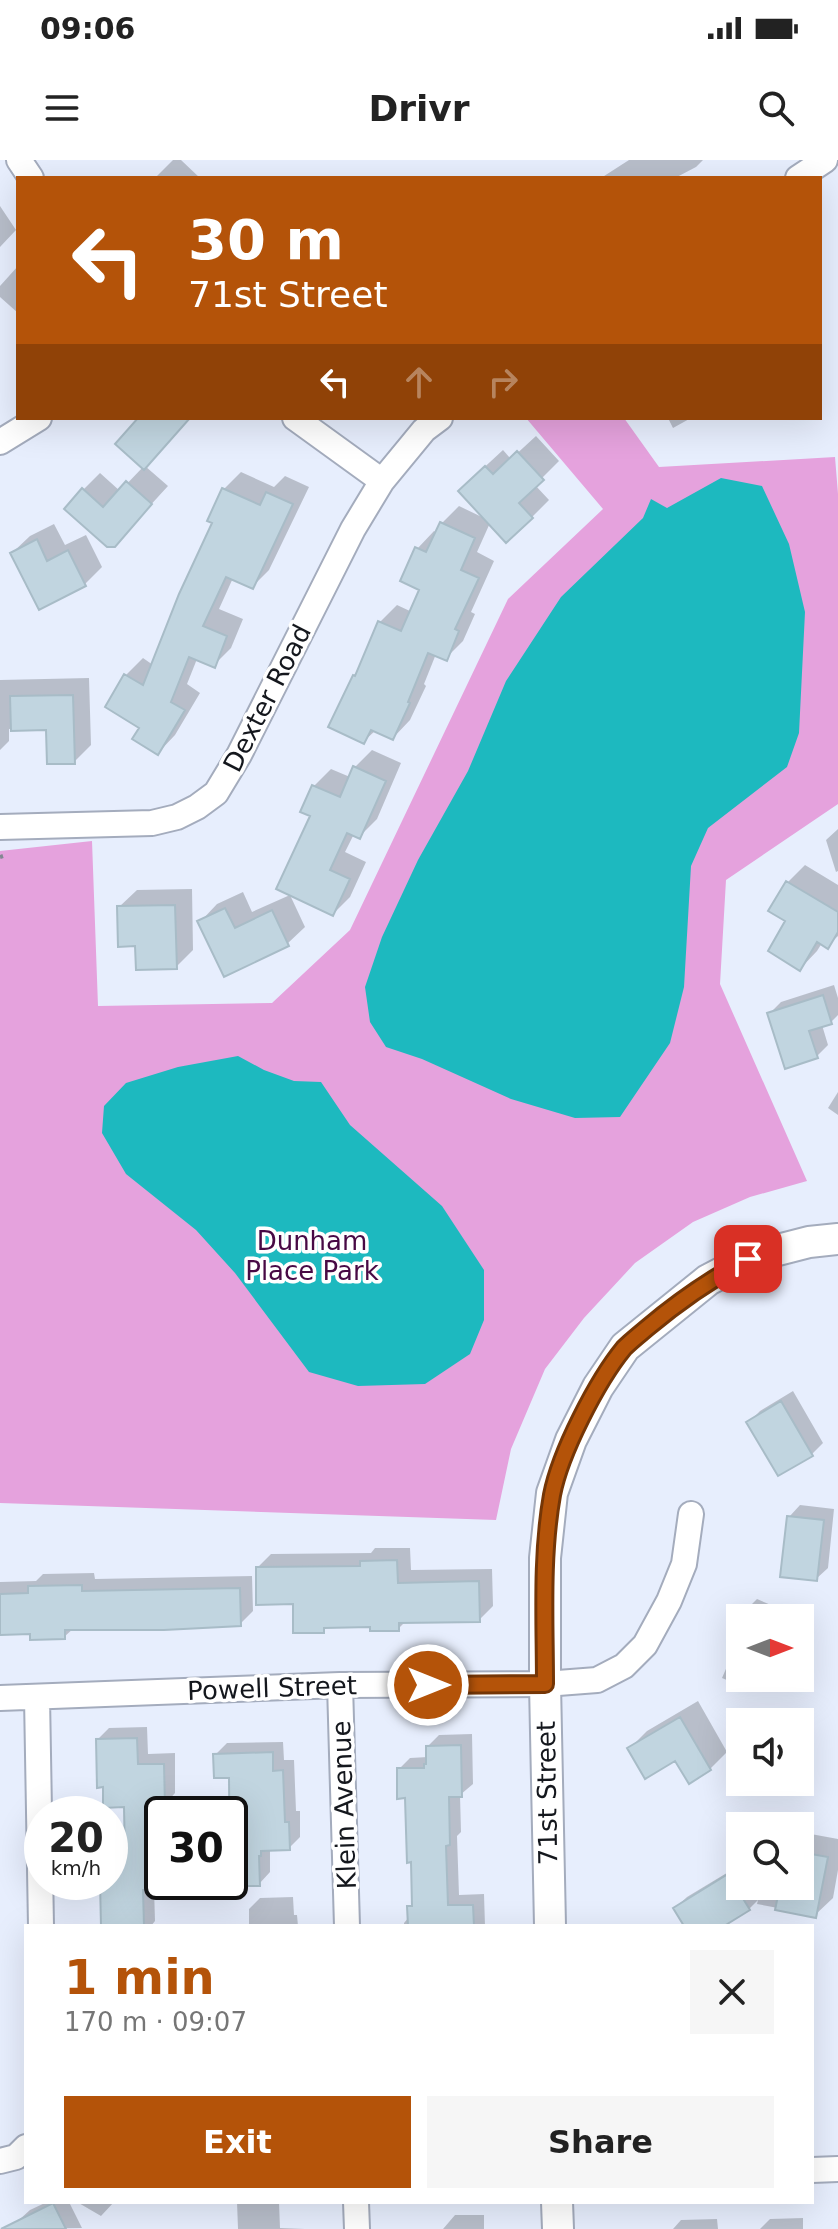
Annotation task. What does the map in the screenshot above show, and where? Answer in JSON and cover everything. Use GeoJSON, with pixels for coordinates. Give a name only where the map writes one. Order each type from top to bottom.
{"type":"FeatureCollection","features":[{"type":"Feature","properties":{"kind":"street"},"geometry":{"type":"LineString","coordinates":[[801,176],[825,160]]}},
{"type":"Feature","properties":{"kind":"street"},"geometry":{"type":"LineString","coordinates":[[0,442],[36,420]]}},
{"type":"Feature","properties":{"kind":"street"},"geometry":{"type":"LineString","coordinates":[[298,420],[382,481]]}},
{"type":"Feature","properties":{"kind":"street","name":"Dexter Road"},"geometry":{"type":"LineString","coordinates":[[0,827],[152,823],[177,817],[216,793],[239,755],[353,529],[382,481],[424,430],[437,420]]}},
{"type":"Feature","properties":{"kind":"street","name":"71st Street"},"geometry":{"type":"LineString","coordinates":[[550,1924],[545,1558],[552,1493],[571,1440],[598,1387],[625,1347],[708,1280],[748,1259],[809,1242],[838,1239]]}},
{"type":"Feature","properties":{"kind":"street","name":"Powell Street"},"geometry":{"type":"LineString","coordinates":[[0,1698],[340,1685],[545,1684],[597,1680],[624,1666],[645,1645],[669,1601],[684,1564],[691,1514]]}},
{"type":"Feature","properties":{"kind":"street","name":"Klein Avenue"},"geometry":{"type":"LineString","coordinates":[[340,1685],[347,1924]]}},
{"type":"Feature","properties":{"kind":"street"},"geometry":{"type":"LineString","coordinates":[[37,1697],[41,1924]]}},
{"type":"Feature","properties":{"kind":"street"},"geometry":{"type":"LineString","coordinates":[[0,2161],[16,2157],[24,2149]]}},
{"type":"Feature","properties":{"kind":"street"},"geometry":{"type":"LineString","coordinates":[[814,2170],[838,2169]]}},
{"type":"Feature","properties":{"kind":"street"},"geometry":{"type":"LineString","coordinates":[[356,2204],[357,2229]]}},
{"type":"Feature","properties":{"kind":"street"},"geometry":{"type":"LineString","coordinates":[[557,2204],[558,2229]]}},
{"type":"Feature","properties":{"kind":"green space","name":"Dunham Place Park"},"geometry":{"type":"Polygon","coordinates":[[[528,420],[625,420],[659,467],[835,457],[838,494],[838,804],[726,880],[720,984],[807,1181],[750,1197],[693,1222],[635,1263],[584,1318],[545,1369],[511,1449],[496,1520],[0,1503],[0,851],[92,841],[98,1006],[272,1003],[350,930],[508,599],[603,509],[528,420]]]}},
{"type":"Feature","properties":{"kind":"water"},"geometry":{"type":"Polygon","coordinates":[[[721,478],[762,486],[789,544],[805,612],[799,733],[787,767],[708,828],[691,866],[684,987],[670,1043],[620,1117],[575,1118],[511,1099],[422,1059],[386,1047],[370,1022],[365,987],[382,937],[418,860],[468,771],[506,681],[561,597],[643,518],[651,499],[667,508],[721,478]]]}},
{"type":"Feature","properties":{"kind":"water"},"geometry":{"type":"Polygon","coordinates":[[[238,1056],[294,1081],[321,1082],[350,1125],[442,1206],[484,1270],[484,1320],[470,1354],[425,1384],[358,1386],[309,1372],[235,1273],[196,1230],[126,1174],[102,1133],[104,1106],[126,1083],[178,1067],[238,1056]]]}},
{"type":"Feature","properties":{"kind":"building"},"geometry":{"type":"Polygon","coordinates":[[[136,420],[188,420],[144,470],[115,444],[136,420]]]}},
{"type":"Feature","properties":{"kind":"building"},"geometry":{"type":"Polygon","coordinates":[[[517,451],[544,480],[519,503],[533,518],[506,543],[458,491],[485,466],[493,474],[517,451]]]}},
{"type":"Feature","properties":{"kind":"building"},"geometry":{"type":"Polygon","coordinates":[[[126,481],[152,504],[115,547],[107,547],[64,509],[82,488],[103,507],[126,481]]]}},
{"type":"Feature","properties":{"kind":"building"},"geometry":{"type":"Polygon","coordinates":[[[222,488],[260,505],[266,492],[293,504],[253,589],[226,577],[203,626],[227,636],[215,668],[189,657],[171,702],[185,710],[158,755],[132,739],[139,728],[105,707],[124,674],[143,685],[179,594],[212,523],[207,521],[222,488]]]}},
{"type":"Feature","properties":{"kind":"building"},"geometry":{"type":"Polygon","coordinates":[[[440,522],[475,538],[461,570],[479,578],[455,629],[459,631],[447,661],[428,653],[393,740],[371,730],[364,744],[328,727],[355,676],[378,621],[401,631],[419,590],[400,581],[415,547],[426,552],[440,522]]]}},
{"type":"Feature","properties":{"kind":"building"},"geometry":{"type":"Polygon","coordinates":[[[37,539],[47,561],[68,550],[86,586],[39,610],[10,553],[37,539]]]}},
{"type":"Feature","properties":{"kind":"building"},"geometry":{"type":"Polygon","coordinates":[[[73,695],[75,764],[47,764],[46,730],[11,731],[10,696],[73,695]]]}},
{"type":"Feature","properties":{"kind":"building"},"geometry":{"type":"Polygon","coordinates":[[[353,766],[386,781],[360,839],[347,833],[330,870],[350,879],[333,916],[276,889],[310,816],[300,812],[312,785],[340,797],[353,766]]]}},
{"type":"Feature","properties":{"kind":"building"},"geometry":{"type":"Polygon","coordinates":[[[786,881],[838,912],[838,932],[828,949],[817,942],[800,971],[768,951],[785,921],[768,911],[786,881]]]}},
{"type":"Feature","properties":{"kind":"building"},"geometry":{"type":"Polygon","coordinates":[[[175,905],[177,969],[136,970],[135,946],[118,947],[117,906],[175,905]]]}},
{"type":"Feature","properties":{"kind":"building"},"geometry":{"type":"Polygon","coordinates":[[[225,908],[235,928],[272,910],[289,946],[224,977],[197,921],[225,908]]]}},
{"type":"Feature","properties":{"kind":"building"},"geometry":{"type":"Polygon","coordinates":[[[823,995],[832,1024],[809,1031],[818,1058],[785,1069],[767,1013],[823,995]]]}},
{"type":"Feature","properties":{"kind":"building"},"geometry":{"type":"Polygon","coordinates":[[[781,1401],[813,1456],[778,1476],[746,1422],[781,1401]]]}},
{"type":"Feature","properties":{"kind":"building"},"geometry":{"type":"Polygon","coordinates":[[[787,1516],[824,1520],[817,1581],[780,1577],[787,1516]]]}},
{"type":"Feature","properties":{"kind":"building"},"geometry":{"type":"Polygon","coordinates":[[[397,1560],[398,1583],[479,1581],[480,1622],[399,1623],[399,1631],[370,1631],[370,1627],[324,1628],[324,1633],[293,1633],[293,1604],[256,1605],[256,1567],[360,1566],[360,1561],[397,1560]]]}},
{"type":"Feature","properties":{"kind":"building"},"geometry":{"type":"Polygon","coordinates":[[[82,1585],[82,1591],[240,1588],[241,1626],[65,1630],[65,1639],[30,1640],[30,1634],[0,1635],[0,1594],[28,1593],[28,1586],[82,1585]]]}},
{"type":"Feature","properties":{"kind":"building"},"geometry":{"type":"Polygon","coordinates":[[[680,1717],[711,1770],[689,1784],[675,1761],[645,1779],[627,1748],[680,1717]]]}},
{"type":"Feature","properties":{"kind":"building"},"geometry":{"type":"Polygon","coordinates":[[[137,1738],[138,1764],[164,1764],[165,1796],[144,1796],[144,1924],[101,1924],[100,1900],[128,1900],[128,1796],[103,1796],[103,1787],[97,1788],[96,1739],[137,1738]]]}},
{"type":"Feature","properties":{"kind":"building"},"geometry":{"type":"Polygon","coordinates":[[[461,1745],[462,1797],[449,1797],[450,1845],[446,1846],[448,1905],[473,1905],[474,1924],[408,1924],[407,1906],[412,1906],[411,1862],[407,1863],[405,1798],[397,1799],[397,1768],[424,1768],[426,1746],[461,1745]]]}},
{"type":"Feature","properties":{"kind":"building"},"geometry":{"type":"Polygon","coordinates":[[[273,1752],[273,1771],[283,1770],[285,1822],[289,1822],[290,1850],[261,1851],[260,1886],[248,1886],[248,1796],[229,1796],[229,1778],[214,1778],[213,1754],[273,1752]]]}},
{"type":"Feature","properties":{"kind":"building"},"geometry":{"type":"Polygon","coordinates":[[[814,1854],[828,1857],[816,1918],[775,1910],[777,1900],[814,1900],[814,1854]]]}},
{"type":"Feature","properties":{"kind":"building"},"geometry":{"type":"Polygon","coordinates":[[[726,1875],[726,1900],[744,1900],[750,1910],[727,1924],[683,1924],[673,1908],[726,1875]]]}},
{"type":"Feature","properties":{"kind":"building"},"geometry":{"type":"Polygon","coordinates":[[[54,2204],[66,2229],[1,2229],[54,2204]]]}},
{"type":"Feature","properties":{"kind":"route"},"geometry":{"type":"LineString","coordinates":[[428,1685],[545,1684],[545,1558],[552,1493],[571,1440],[598,1387],[625,1347],[708,1280],[748,1259]]}}]}
